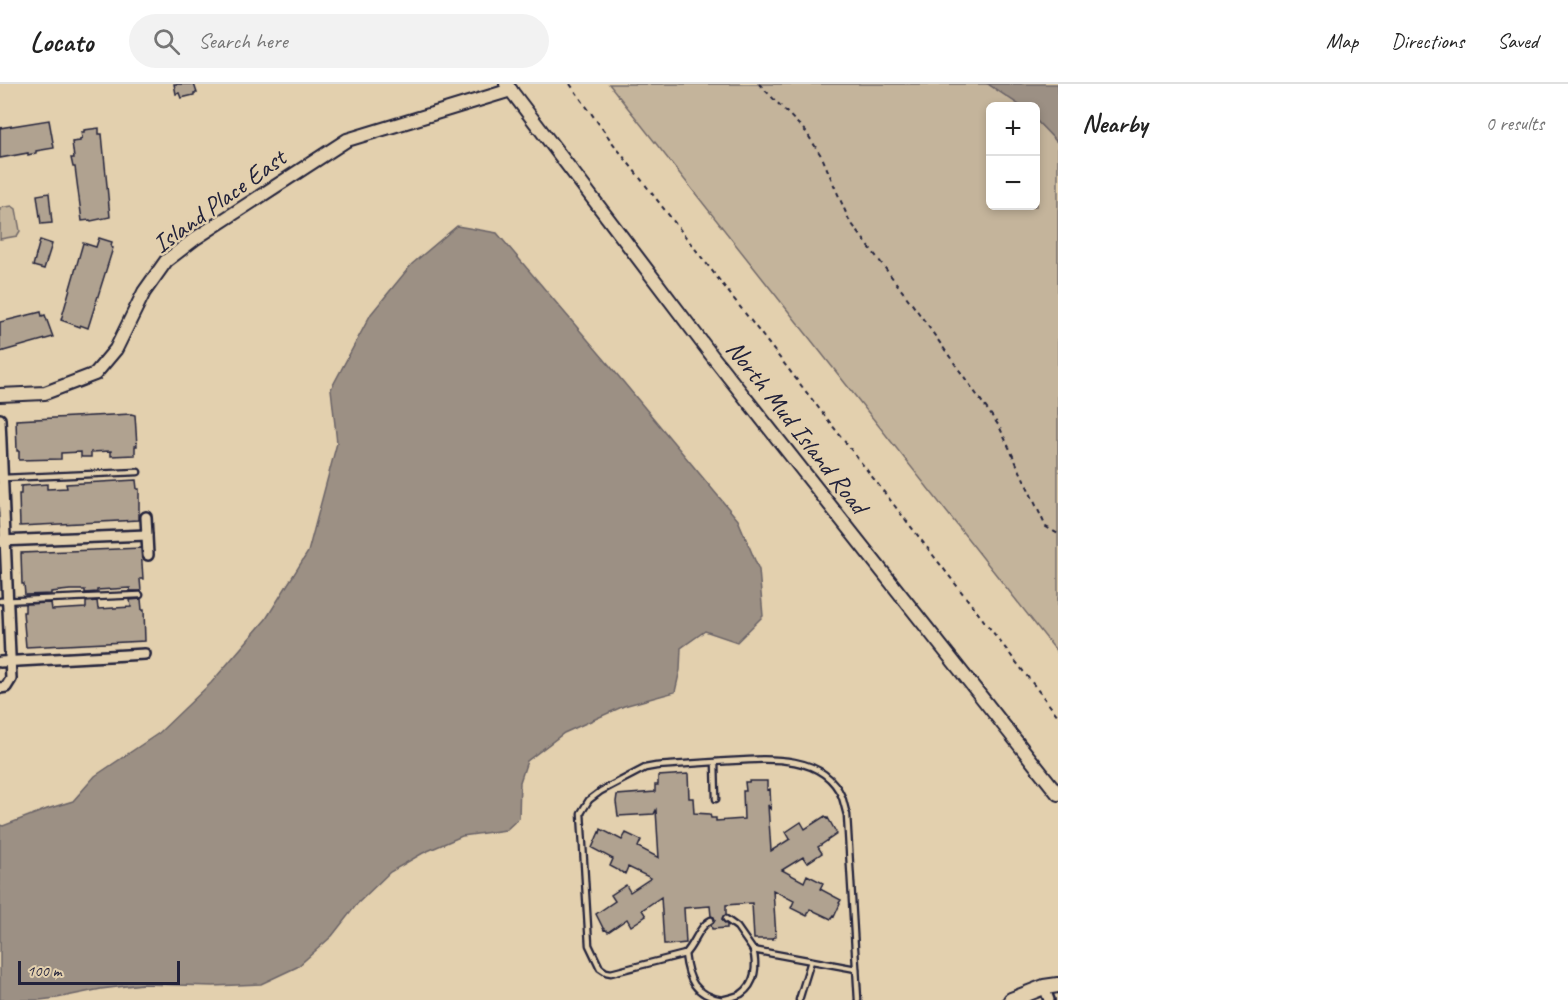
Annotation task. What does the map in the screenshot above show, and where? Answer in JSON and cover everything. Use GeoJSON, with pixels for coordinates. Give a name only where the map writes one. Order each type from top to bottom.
{"type":"FeatureCollection","features":[{"type":"Feature","properties":{"kind":"main road"},"geometry":{"type":"LineString","coordinates":[[1011,1000],[1046,994],[1058,985]]}},
{"type":"Feature","properties":{"kind":"street","name":"Island Place East"},"geometry":{"type":"LineString","coordinates":[[0,395],[45,393],[95,374],[116,349],[144,292],[165,261],[196,238],[347,140],[508,87]]}},
{"type":"Feature","properties":{"kind":"street","name":"North Mud Island Road"},"geometry":{"type":"LineString","coordinates":[[508,87],[713,357],[1058,794]]}},
{"type":"Feature","properties":{"kind":"street"},"geometry":{"type":"LineString","coordinates":[[0,419],[4,601],[11,679],[6,687],[0,688]]}},
{"type":"Feature","properties":{"kind":"street"},"geometry":{"type":"LineString","coordinates":[[146,517],[148,555]]}},
{"type":"Feature","properties":{"kind":"street"},"geometry":{"type":"LineString","coordinates":[[3,541],[147,534]]}},
{"type":"Feature","properties":{"kind":"street"},"geometry":{"type":"LineString","coordinates":[[0,662],[145,654]]}},
{"type":"Feature","properties":{"kind":"lane"},"geometry":{"type":"LineString","coordinates":[[1,478],[138,472]]}},
{"type":"Feature","properties":{"kind":"lane"},"geometry":{"type":"LineString","coordinates":[[4,601],[140,595]]}},
{"type":"Feature","properties":{"kind":"lane"},"geometry":{"type":"LineString","coordinates":[[711,920],[706,922],[699,931],[685,954],[611,973],[600,968],[589,945],[581,813],[589,800],[645,768],[656,766],[778,759],[812,767],[824,774],[836,787],[842,797],[847,815],[858,1000]]}},
{"type":"Feature","properties":{"kind":"lane"},"geometry":{"type":"LineString","coordinates":[[716,762],[716,799]]}},
{"type":"Feature","properties":{"kind":"lane"},"geometry":{"type":"LineString","coordinates":[[685,954],[689,976],[704,995],[722,1000],[743,993],[750,984],[756,969],[753,950],[737,927],[726,918]]}},
{"type":"Feature","properties":{"kind":"lane"},"geometry":{"type":"LineString","coordinates":[[753,950],[856,969]]}},
{"type":"Feature","properties":{"kind":"lane"},"geometry":{"type":"LineString","coordinates":[[799,1000],[811,961]]}},
{"type":"Feature","properties":{"kind":"path"},"geometry":{"type":"LineString","coordinates":[[570,84],[612,142],[1058,716]]}},
{"type":"Feature","properties":{"kind":"path"},"geometry":{"type":"LineString","coordinates":[[759,84],[806,132],[822,157],[849,220],[999,426],[1046,527],[1058,534]]}},
{"type":"Feature","properties":{"kind":"shaded area"},"geometry":{"type":"Polygon","coordinates":[[[609,84],[988,84],[1015,102],[986,102],[986,210],[1040,210],[1040,124],[1058,143],[1058,653],[609,84]]]}},
{"type":"Feature","properties":{"kind":"shaded area"},"geometry":{"type":"Polygon","coordinates":[[[988,84],[1058,84],[1058,143],[1040,124],[1040,102],[1015,102],[988,84]]]}},
{"type":"Feature","properties":{"kind":"shaded area"},"geometry":{"type":"Polygon","coordinates":[[[12,206],[16,209],[20,231],[17,236],[0,239],[0,208],[12,206]]]}},
{"type":"Feature","properties":{"kind":"shaded area"},"geometry":{"type":"Polygon","coordinates":[[[457,226],[497,233],[738,520],[759,570],[763,616],[737,642],[705,631],[681,648],[680,670],[675,692],[624,706],[564,733],[527,761],[520,782],[519,818],[506,830],[462,836],[423,853],[390,872],[357,904],[332,936],[297,967],[261,984],[213,986],[143,984],[40,1000],[0,1000],[0,825],[3,826],[73,801],[95,776],[159,733],[211,683],[266,619],[308,552],[337,443],[331,389],[371,314],[412,264],[457,226]]]}},
{"type":"Feature","properties":{"kind":"building"},"geometry":{"type":"Polygon","coordinates":[[[174,84],[194,84],[197,93],[181,98],[179,93],[176,94],[174,84]]]}},
{"type":"Feature","properties":{"kind":"building"},"geometry":{"type":"Polygon","coordinates":[[[49,120],[54,148],[28,155],[28,153],[0,158],[0,128],[49,120]]]}},
{"type":"Feature","properties":{"kind":"building"},"geometry":{"type":"Polygon","coordinates":[[[99,128],[99,134],[102,134],[110,217],[82,221],[75,167],[73,167],[71,158],[74,158],[72,142],[80,141],[81,132],[84,130],[99,128]]]}},
{"type":"Feature","properties":{"kind":"building"},"geometry":{"type":"Polygon","coordinates":[[[49,193],[52,223],[41,224],[37,195],[49,193]]]}},
{"type":"Feature","properties":{"kind":"building"},"geometry":{"type":"Polygon","coordinates":[[[99,238],[112,242],[111,247],[113,248],[88,328],[80,325],[80,327],[61,320],[83,243],[96,247],[99,238]]]}},
{"type":"Feature","properties":{"kind":"building"},"geometry":{"type":"Polygon","coordinates":[[[40,240],[52,244],[44,269],[33,266],[40,240]]]}},
{"type":"Feature","properties":{"kind":"building"},"geometry":{"type":"Polygon","coordinates":[[[41,312],[42,316],[45,315],[53,337],[0,352],[0,322],[41,312]]]}},
{"type":"Feature","properties":{"kind":"building"},"geometry":{"type":"Polygon","coordinates":[[[135,415],[137,446],[135,446],[135,455],[111,456],[111,451],[91,452],[91,457],[81,457],[81,452],[61,453],[61,459],[19,460],[16,420],[135,415]]]}},
{"type":"Feature","properties":{"kind":"building"},"geometry":{"type":"Polygon","coordinates":[[[136,480],[137,489],[139,489],[139,520],[20,526],[21,486],[47,484],[47,489],[67,488],[66,484],[136,480]]]}},
{"type":"Feature","properties":{"kind":"building"},"geometry":{"type":"Polygon","coordinates":[[[141,548],[143,579],[140,579],[141,591],[130,591],[130,588],[85,593],[85,590],[70,590],[51,592],[51,594],[25,595],[24,584],[22,584],[21,553],[141,548]]]}},
{"type":"Feature","properties":{"kind":"building"},"geometry":{"type":"Polygon","coordinates":[[[141,599],[142,610],[144,610],[145,641],[26,647],[23,612],[25,612],[25,604],[51,603],[52,610],[86,608],[86,602],[97,601],[98,609],[131,607],[130,600],[141,599]]]}},
{"type":"Feature","properties":{"kind":"building"},"geometry":{"type":"Polygon","coordinates":[[[688,774],[689,798],[693,798],[694,813],[710,814],[711,818],[716,818],[716,821],[744,819],[745,782],[767,781],[767,790],[770,789],[771,810],[768,805],[771,851],[790,839],[786,832],[801,822],[805,829],[825,816],[828,818],[837,834],[818,847],[822,853],[807,863],[803,857],[782,870],[804,882],[807,875],[823,883],[820,889],[841,900],[834,917],[831,919],[810,909],[807,916],[791,908],[794,901],[773,890],[776,937],[773,939],[754,939],[752,903],[726,905],[726,915],[722,919],[727,928],[712,929],[711,925],[715,920],[711,916],[710,906],[684,908],[686,943],[664,944],[661,897],[642,910],[646,916],[631,926],[627,919],[608,932],[604,930],[596,914],[615,901],[611,895],[626,885],[630,892],[651,878],[628,867],[625,874],[610,866],[613,859],[592,848],[601,829],[622,840],[626,833],[641,840],[638,847],[659,858],[656,810],[654,814],[618,816],[617,795],[655,792],[658,776],[688,774]]]}}]}
